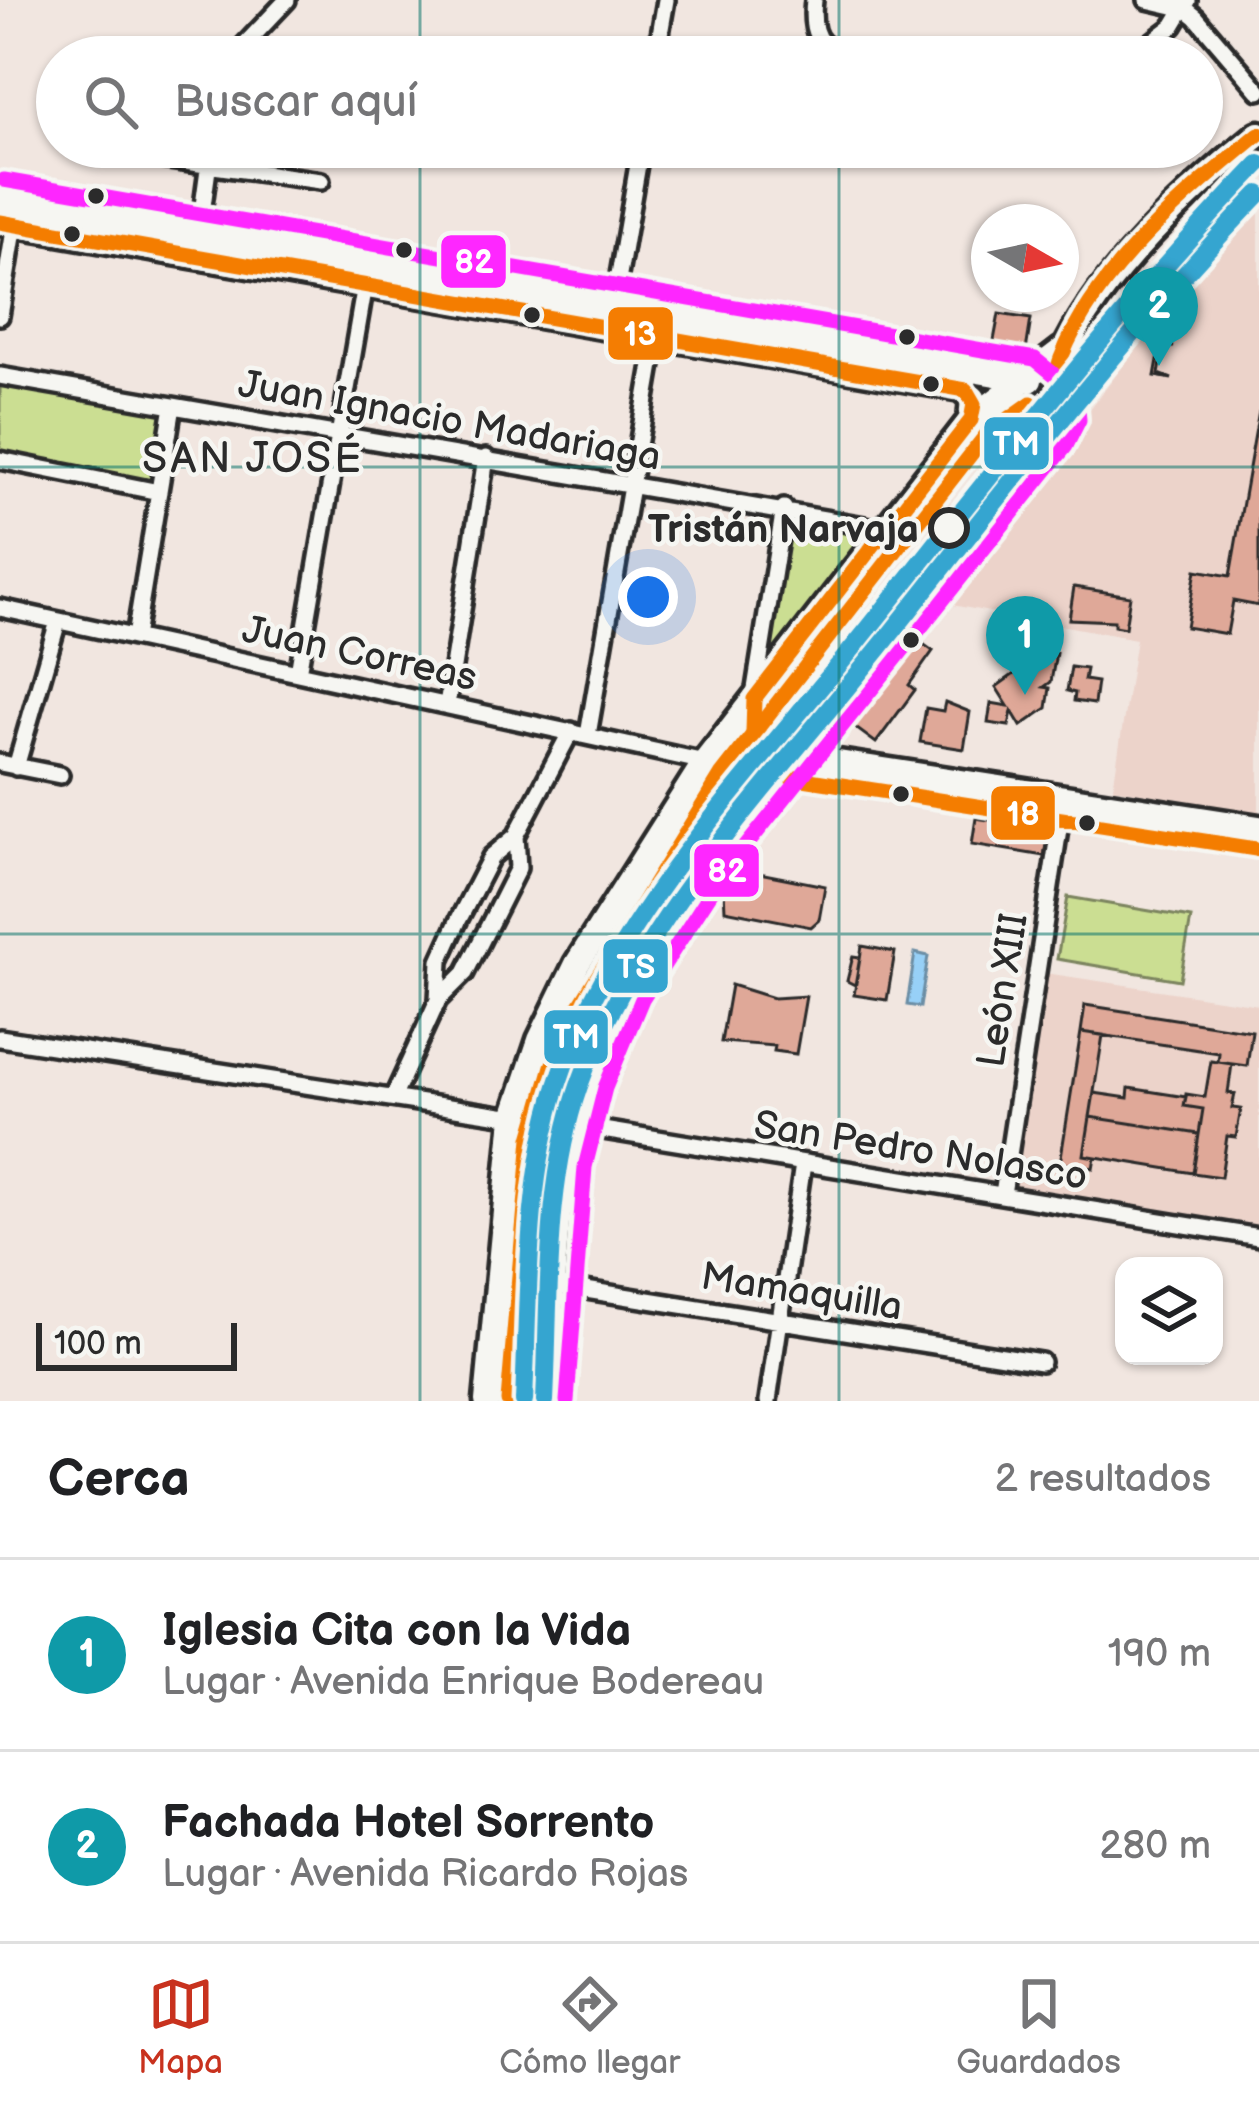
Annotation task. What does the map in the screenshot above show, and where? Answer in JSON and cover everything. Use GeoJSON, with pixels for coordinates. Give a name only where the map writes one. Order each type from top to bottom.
{"type":"FeatureCollection","features":[{"type":"Feature","properties":{"kind":"main road"},"geometry":{"type":"LineString","coordinates":[[1223,167],[1259,134]]}},
{"type":"Feature","properties":{"kind":"main road"},"geometry":{"type":"LineString","coordinates":[[487,1401],[514,1117],[540,1040],[577,964],[705,763],[971,420],[1069,344],[1167,218],[1222,168]]}},
{"type":"Feature","properties":{"kind":"main road"},"geometry":{"type":"LineString","coordinates":[[0,201],[199,235],[367,273]]}},
{"type":"Feature","properties":{"kind":"main road"},"geometry":{"type":"LineString","coordinates":[[4,222],[367,273],[612,316],[966,390],[974,404],[971,420]]}},
{"type":"Feature","properties":{"kind":"main road"},"geometry":{"type":"LineString","coordinates":[[659,326],[1027,380],[1055,397],[1054,427]]}},
{"type":"Feature","properties":{"kind":"main road"},"geometry":{"type":"LineString","coordinates":[[546,1401],[559,1200],[572,1125],[601,1036],[649,943],[1054,427],[1064,403],[1058,368],[1069,344]]}},
{"type":"Feature","properties":{"kind":"main road"},"geometry":{"type":"LineString","coordinates":[[754,699],[754,732],[793,756],[1259,828]]}},
{"type":"Feature","properties":{"kind":"street"},"geometry":{"type":"LineString","coordinates":[[253,36],[287,0]]}},
{"type":"Feature","properties":{"kind":"street"},"geometry":{"type":"LineString","coordinates":[[660,36],[666,0]]}},
{"type":"Feature","properties":{"kind":"street"},"geometry":{"type":"LineString","coordinates":[[814,0],[815,36]]}},
{"type":"Feature","properties":{"kind":"street"},"geometry":{"type":"LineString","coordinates":[[1147,0],[1187,4],[1213,36]]}},
{"type":"Feature","properties":{"kind":"street"},"geometry":{"type":"LineString","coordinates":[[1160,36],[1187,4]]}},
{"type":"Feature","properties":{"kind":"street"},"geometry":{"type":"LineString","coordinates":[[1223,48],[1259,92]]}},
{"type":"Feature","properties":{"kind":"street"},"geometry":{"type":"LineString","coordinates":[[199,235],[208,168]]}},
{"type":"Feature","properties":{"kind":"street"},"geometry":{"type":"LineString","coordinates":[[229,168],[321,181]]}},
{"type":"Feature","properties":{"kind":"street"},"geometry":{"type":"LineString","coordinates":[[612,316],[637,168]]}},
{"type":"Feature","properties":{"kind":"street"},"geometry":{"type":"LineString","coordinates":[[0,316],[4,222]]}},
{"type":"Feature","properties":{"kind":"street"},"geometry":{"type":"LineString","coordinates":[[298,673],[367,273]]}},
{"type":"Feature","properties":{"kind":"street"},"geometry":{"type":"LineString","coordinates":[[438,1000],[440,962],[491,857],[517,836],[579,733],[632,484],[659,326]]}},
{"type":"Feature","properties":{"kind":"street","name":"Juan Ignacio Madariaga"},"geometry":{"type":"LineString","coordinates":[[0,376],[784,508],[888,530]]}},
{"type":"Feature","properties":{"kind":"street"},"geometry":{"type":"LineString","coordinates":[[135,637],[173,406]]}},
{"type":"Feature","properties":{"kind":"street"},"geometry":{"type":"LineString","coordinates":[[447,705],[486,458]]}},
{"type":"Feature","properties":{"kind":"street"},"geometry":{"type":"LineString","coordinates":[[0,460],[159,492]]}},
{"type":"Feature","properties":{"kind":"street"},"geometry":{"type":"LineString","coordinates":[[754,699],[784,508]]}},
{"type":"Feature","properties":{"kind":"street","name":"Juan Correas"},"geometry":{"type":"LineString","coordinates":[[0,608],[705,763]]}},
{"type":"Feature","properties":{"kind":"street"},"geometry":{"type":"LineString","coordinates":[[58,621],[8,765],[60,776]]}},
{"type":"Feature","properties":{"kind":"street","name":"León XIII"},"geometry":{"type":"LineString","coordinates":[[1003,1194],[1064,796]]}},
{"type":"Feature","properties":{"kind":"street"},"geometry":{"type":"LineString","coordinates":[[394,1098],[438,1000],[465,973],[518,868],[517,836]]}},
{"type":"Feature","properties":{"kind":"street"},"geometry":{"type":"LineString","coordinates":[[0,1038],[514,1117]]}},
{"type":"Feature","properties":{"kind":"street","name":"San Pedro Nolasco"},"geometry":{"type":"LineString","coordinates":[[572,1125],[1259,1237]]}},
{"type":"Feature","properties":{"kind":"street"},"geometry":{"type":"LineString","coordinates":[[768,1401],[803,1164]]}},
{"type":"Feature","properties":{"kind":"street","name":"Mamaquilla"},"geometry":{"type":"LineString","coordinates":[[554,1286],[1041,1362]]}},
{"type":"Feature","properties":{"kind":"shaded area"},"geometry":{"type":"Polygon","coordinates":[[[1259,211],[1259,815],[1113,788],[1136,639],[941,603],[1210,253],[1259,211]]]}},
{"type":"Feature","properties":{"kind":"shaded area"},"geometry":{"type":"Polygon","coordinates":[[[1045,973],[1259,1005],[1259,1229],[1011,1191],[1045,973]]]}},
{"type":"Feature","properties":{"kind":"green space"},"geometry":{"type":"Polygon","coordinates":[[[0,384],[162,413],[153,483],[0,450],[0,384]]]}},
{"type":"Feature","properties":{"kind":"green space"},"geometry":{"type":"Polygon","coordinates":[[[792,516],[868,530],[766,668],[792,516]]]}},
{"type":"Feature","properties":{"kind":"green space"},"geometry":{"type":"Polygon","coordinates":[[[1068,897],[1191,918],[1180,980],[1057,959],[1068,897]]]}},
{"type":"Feature","properties":{"kind":"water"},"geometry":{"type":"Polygon","coordinates":[[[915,953],[928,956],[920,1007],[907,1005],[915,953]]]}},
{"type":"Feature","properties":{"kind":"building"},"geometry":{"type":"Polygon","coordinates":[[[999,314],[1031,319],[1025,357],[992,351],[999,314]]]}},
{"type":"Feature","properties":{"kind":"building"},"geometry":{"type":"Polygon","coordinates":[[[1161,344],[1174,347],[1164,347],[1159,374],[1172,379],[1155,376],[1161,344]]]}},
{"type":"Feature","properties":{"kind":"building"},"geometry":{"type":"Polygon","coordinates":[[[1259,411],[1259,606],[1233,601],[1227,634],[1186,627],[1196,570],[1230,576],[1259,411]]]}},
{"type":"Feature","properties":{"kind":"building"},"geometry":{"type":"Polygon","coordinates":[[[1074,587],[1130,596],[1125,628],[1114,626],[1114,621],[1069,619],[1074,587]]]}},
{"type":"Feature","properties":{"kind":"building"},"geometry":{"type":"Polygon","coordinates":[[[916,639],[933,651],[909,685],[915,690],[876,743],[853,726],[916,639]]]}},
{"type":"Feature","properties":{"kind":"building"},"geometry":{"type":"Polygon","coordinates":[[[1038,650],[1056,653],[1051,682],[1044,687],[1050,688],[1047,708],[1021,726],[1012,711],[1009,726],[988,723],[991,703],[1008,706],[996,687],[1027,665],[1038,650]]]}},
{"type":"Feature","properties":{"kind":"building"},"geometry":{"type":"Polygon","coordinates":[[[1071,667],[1086,669],[1084,680],[1097,682],[1094,704],[1074,701],[1075,693],[1067,691],[1071,667]]]}},
{"type":"Feature","properties":{"kind":"building"},"geometry":{"type":"Polygon","coordinates":[[[945,702],[970,712],[964,749],[920,742],[926,708],[943,711],[945,702]]]}},
{"type":"Feature","properties":{"kind":"building"},"geometry":{"type":"Polygon","coordinates":[[[976,818],[1049,830],[1044,856],[972,844],[976,818]]]}},
{"type":"Feature","properties":{"kind":"building"},"geometry":{"type":"Polygon","coordinates":[[[739,869],[825,886],[819,920],[811,927],[725,910],[724,890],[729,891],[739,869]]]}},
{"type":"Feature","properties":{"kind":"building"},"geometry":{"type":"Polygon","coordinates":[[[862,946],[895,952],[887,1000],[854,995],[862,946]]]}},
{"type":"Feature","properties":{"kind":"building"},"geometry":{"type":"Polygon","coordinates":[[[853,956],[860,957],[855,985],[847,981],[853,956]]]}},
{"type":"Feature","properties":{"kind":"building"},"geometry":{"type":"Polygon","coordinates":[[[731,985],[773,998],[806,996],[796,1054],[774,1051],[775,1046],[721,1042],[731,985]]]}},
{"type":"Feature","properties":{"kind":"building"},"geometry":{"type":"Polygon","coordinates":[[[1085,1005],[1252,1031],[1247,1066],[1218,1062],[1219,1053],[1081,1032],[1085,1005]]]}},
{"type":"Feature","properties":{"kind":"building"},"geometry":{"type":"Polygon","coordinates":[[[1081,1032],[1103,1035],[1084,1155],[1095,1157],[1093,1168],[1060,1163],[1081,1032]]]}},
{"type":"Feature","properties":{"kind":"building"},"geometry":{"type":"Polygon","coordinates":[[[1211,1061],[1232,1064],[1228,1093],[1235,1094],[1232,1108],[1241,1109],[1236,1137],[1227,1136],[1221,1177],[1193,1173],[1203,1109],[1184,1106],[1186,1094],[1205,1097],[1211,1061]]]}},
{"type":"Feature","properties":{"kind":"building"},"geometry":{"type":"Polygon","coordinates":[[[1129,1088],[1186,1097],[1184,1106],[1203,1109],[1199,1134],[1090,1117],[1094,1093],[1128,1098],[1129,1088]]]}},
{"type":"Feature","properties":{"kind":"building"},"geometry":{"type":"Polygon","coordinates":[[[1090,1117],[1199,1134],[1193,1173],[1084,1155],[1090,1117]]]}},
{"type":"Feature","properties":{"kind":"transit line","name":"13"},"geometry":{"type":"LineString","coordinates":[[1223,164],[1259,134]]}},
{"type":"Feature","properties":{"kind":"transit line","name":"TM"},"geometry":{"type":"LineString","coordinates":[[524,1401],[530,1242],[539,1163],[557,1086],[611,965],[728,799],[1102,339],[1259,164]]}},
{"type":"Feature","properties":{"kind":"transit line","name":"13"},"geometry":{"type":"LineString","coordinates":[[0,222],[966,390],[974,404],[971,420],[754,699],[753,732],[793,756],[1057,423],[1061,358],[1097,293],[1146,235],[1219,168]]}},
{"type":"Feature","properties":{"kind":"transit line","name":"82"},"geometry":{"type":"LineString","coordinates":[[4,180],[1035,359],[1077,393],[1079,420],[1066,446],[719,880],[642,999],[605,1088],[585,1167],[567,1401]]}},
{"type":"Feature","properties":{"kind":"transit line","name":"TS"},"geometry":{"type":"LineString","coordinates":[[545,1401],[554,1202],[568,1124],[604,1025],[636,966],[671,910],[752,802],[1111,359],[1259,194]]}},
{"type":"Feature","properties":{"kind":"transit line","name":"18"},"geometry":{"type":"LineString","coordinates":[[508,1401],[531,1138],[552,1066],[578,1008],[722,774],[986,435],[1031,403],[1034,418],[686,855],[604,979],[566,1073],[543,1161],[525,1399]]}},
{"type":"Feature","properties":{"kind":"transit line","name":"18"},"geometry":{"type":"LineString","coordinates":[[790,777],[1256,849]]}},
{"type":"Feature","properties":{"kind":"place","name":"Fachada Hotel Sorrento"},"geometry":{"type":"Point","coordinates":[1159,366]}},
{"type":"Feature","properties":{"kind":"place","name":"Tristán Narvaja"},"geometry":{"type":"Point","coordinates":[949,528]}},
{"type":"Feature","properties":{"kind":"place","name":"Iglesia Cita con la Vida"},"geometry":{"type":"Point","coordinates":[1025,695]}},
{"type":"Feature","properties":{"kind":"district","name":"SAN JOSÉ"},"geometry":{"type":"Point","coordinates":[253,457]}}]}
